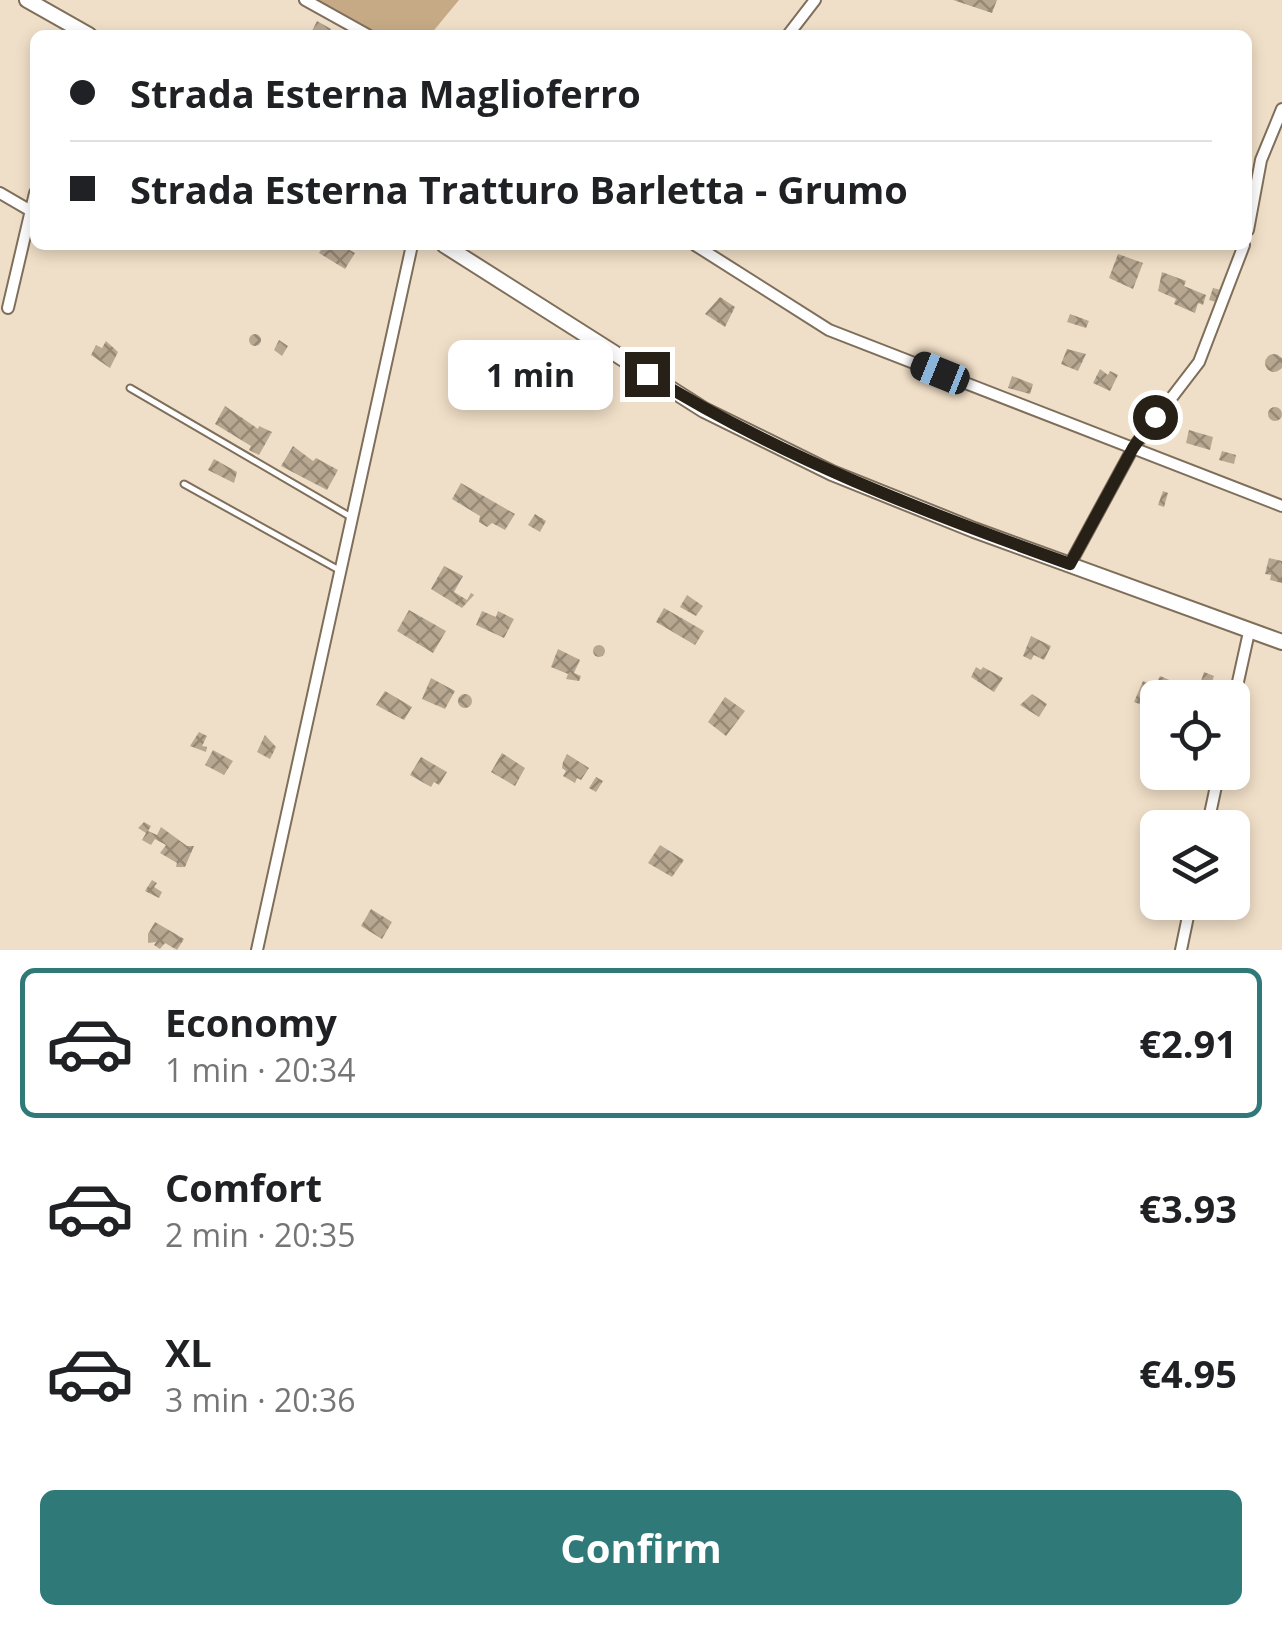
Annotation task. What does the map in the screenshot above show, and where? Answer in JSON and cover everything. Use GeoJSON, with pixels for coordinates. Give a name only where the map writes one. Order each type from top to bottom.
{"type":"FeatureCollection","features":[{"type":"Feature","properties":{"kind":"street"},"geometry":{"type":"LineString","coordinates":[[28,0],[73,30]]}},
{"type":"Feature","properties":{"kind":"street"},"geometry":{"type":"LineString","coordinates":[[305,0],[359,30]]}},
{"type":"Feature","properties":{"kind":"street"},"geometry":{"type":"LineString","coordinates":[[792,30],[816,0]]}},
{"type":"Feature","properties":{"kind":"street"},"geometry":{"type":"LineString","coordinates":[[1252,208],[1261,160],[1282,109]]}},
{"type":"Feature","properties":{"kind":"street"},"geometry":{"type":"LineString","coordinates":[[0,193],[30,210]]}},
{"type":"Feature","properties":{"kind":"street"},"geometry":{"type":"LineString","coordinates":[[8,308],[30,215]]}},
{"type":"Feature","properties":{"kind":"street"},"geometry":{"type":"LineString","coordinates":[[257,950],[411,250]]}},
{"type":"Feature","properties":{"kind":"street"},"geometry":{"type":"LineString","coordinates":[[452,250],[704,410],[832,473],[1282,642]]}},
{"type":"Feature","properties":{"kind":"street"},"geometry":{"type":"LineString","coordinates":[[703,250],[829,330],[1282,506]]}},
{"type":"Feature","properties":{"kind":"street"},"geometry":{"type":"LineString","coordinates":[[1070,564],[1133,448],[1199,362],[1242,250]]}},
{"type":"Feature","properties":{"kind":"street"},"geometry":{"type":"LineString","coordinates":[[1238,680],[1249,632]]}},
{"type":"Feature","properties":{"kind":"street"},"geometry":{"type":"LineString","coordinates":[[1181,950],[1187,920]]}},
{"type":"Feature","properties":{"kind":"lane"},"geometry":{"type":"LineString","coordinates":[[130,388],[351,517]]}},
{"type":"Feature","properties":{"kind":"lane"},"geometry":{"type":"LineString","coordinates":[[184,484],[339,570]]}},
{"type":"Feature","properties":{"kind":"shaded area"},"geometry":{"type":"Polygon","coordinates":[[[314,0],[459,0],[434,30],[367,30],[314,0]]]}},
{"type":"Feature","properties":{"kind":"building"},"geometry":{"type":"Polygon","coordinates":[[[953,0],[997,0],[992,13],[953,0]]]}},
{"type":"Feature","properties":{"kind":"building"},"geometry":{"type":"Polygon","coordinates":[[[317,21],[331,29],[330,30],[312,30],[317,21]]]}},
{"type":"Feature","properties":{"kind":"building"},"geometry":{"type":"Polygon","coordinates":[[[350,250],[355,253],[345,269],[319,253],[350,250]]]}},
{"type":"Feature","properties":{"kind":"building"},"geometry":{"type":"Polygon","coordinates":[[[1118,254],[1143,263],[1133,289],[1109,278],[1118,254]]]}},
{"type":"Feature","properties":{"kind":"building"},"geometry":{"type":"Polygon","coordinates":[[[1162,272],[1186,281],[1184,286],[1206,295],[1195,313],[1158,291],[1162,272]]]}},
{"type":"Feature","properties":{"kind":"building"},"geometry":{"type":"Polygon","coordinates":[[[1213,288],[1221,290],[1216,302],[1209,300],[1213,288]]]}},
{"type":"Feature","properties":{"kind":"building"},"geometry":{"type":"Polygon","coordinates":[[[720,297],[735,307],[725,327],[705,314],[720,297]]]}},
{"type":"Feature","properties":{"kind":"building"},"geometry":{"type":"Polygon","coordinates":[[[1070,314],[1089,321],[1086,328],[1067,322],[1070,314]]]}},
{"type":"Feature","properties":{"kind":"building"},"geometry":{"type":"Polygon","coordinates":[[[255,334],[261,340],[255,346],[249,340],[255,334]]]}},
{"type":"Feature","properties":{"kind":"building"},"geometry":{"type":"Polygon","coordinates":[[[279,340],[288,346],[282,356],[274,350],[279,340]]]}},
{"type":"Feature","properties":{"kind":"building"},"geometry":{"type":"Polygon","coordinates":[[[106,341],[118,352],[110,368],[91,355],[96,345],[102,348],[106,341]]]}},
{"type":"Feature","properties":{"kind":"building"},"geometry":{"type":"Polygon","coordinates":[[[1067,349],[1086,354],[1078,371],[1061,364],[1067,349]]]}},
{"type":"Feature","properties":{"kind":"building"},"geometry":{"type":"Polygon","coordinates":[[[1274,354],[1281,356],[1281,370],[1274,372],[1267,370],[1265,363],[1267,356],[1274,354]]]}},
{"type":"Feature","properties":{"kind":"building"},"geometry":{"type":"Polygon","coordinates":[[[1100,369],[1108,375],[1110,371],[1118,375],[1110,391],[1093,383],[1100,369]]]}},
{"type":"Feature","properties":{"kind":"building"},"geometry":{"type":"Polygon","coordinates":[[[1012,376],[1033,384],[1030,394],[1008,388],[1012,376]]]}},
{"type":"Feature","properties":{"kind":"building"},"geometry":{"type":"Polygon","coordinates":[[[225,406],[258,429],[259,426],[272,432],[259,455],[215,424],[225,406]]]}},
{"type":"Feature","properties":{"kind":"building"},"geometry":{"type":"Polygon","coordinates":[[[1275,407],[1282,414],[1275,421],[1268,414],[1275,407]]]}},
{"type":"Feature","properties":{"kind":"building"},"geometry":{"type":"Polygon","coordinates":[[[1189,430],[1213,437],[1210,450],[1186,443],[1189,430]]]}},
{"type":"Feature","properties":{"kind":"building"},"geometry":{"type":"Polygon","coordinates":[[[293,446],[313,461],[316,458],[338,470],[327,490],[281,466],[293,446]]]}},
{"type":"Feature","properties":{"kind":"building"},"geometry":{"type":"Polygon","coordinates":[[[1222,451],[1236,455],[1234,464],[1219,460],[1222,451]]]}},
{"type":"Feature","properties":{"kind":"building"},"geometry":{"type":"Polygon","coordinates":[[[214,459],[237,472],[234,483],[208,470],[214,459]]]}},
{"type":"Feature","properties":{"kind":"building"},"geometry":{"type":"Polygon","coordinates":[[[461,483],[515,514],[505,530],[492,523],[487,527],[479,522],[480,516],[452,499],[461,483]]]}},
{"type":"Feature","properties":{"kind":"building"},"geometry":{"type":"Polygon","coordinates":[[[1163,491],[1168,493],[1164,507],[1158,505],[1163,491]]]}},
{"type":"Feature","properties":{"kind":"building"},"geometry":{"type":"Polygon","coordinates":[[[535,514],[546,521],[540,532],[528,525],[535,514]]]}},
{"type":"Feature","properties":{"kind":"building"},"geometry":{"type":"Polygon","coordinates":[[[1269,558],[1282,561],[1282,583],[1265,574],[1269,558]]]}},
{"type":"Feature","properties":{"kind":"building"},"geometry":{"type":"Polygon","coordinates":[[[444,566],[463,576],[454,592],[467,600],[471,593],[474,595],[462,608],[431,589],[444,566]]]}},
{"type":"Feature","properties":{"kind":"building"},"geometry":{"type":"Polygon","coordinates":[[[687,595],[703,606],[696,616],[680,607],[687,595]]]}},
{"type":"Feature","properties":{"kind":"building"},"geometry":{"type":"Polygon","coordinates":[[[664,608],[704,631],[695,645],[656,622],[664,608]]]}},
{"type":"Feature","properties":{"kind":"building"},"geometry":{"type":"Polygon","coordinates":[[[409,610],[446,631],[433,653],[397,631],[409,610]]]}},
{"type":"Feature","properties":{"kind":"building"},"geometry":{"type":"Polygon","coordinates":[[[482,611],[496,617],[498,611],[514,619],[504,638],[476,625],[482,611]]]}},
{"type":"Feature","properties":{"kind":"building"},"geometry":{"type":"Polygon","coordinates":[[[1031,636],[1051,646],[1044,660],[1034,655],[1031,660],[1023,656],[1031,636]]]}},
{"type":"Feature","properties":{"kind":"building"},"geometry":{"type":"Polygon","coordinates":[[[594,646],[604,646],[604,656],[594,656],[594,646]]]}},
{"type":"Feature","properties":{"kind":"building"},"geometry":{"type":"Polygon","coordinates":[[[558,649],[580,660],[574,673],[581,676],[579,681],[566,679],[568,674],[551,667],[558,649]]]}},
{"type":"Feature","properties":{"kind":"building"},"geometry":{"type":"Polygon","coordinates":[[[976,667],[1003,678],[994,692],[971,677],[976,667]]]}},
{"type":"Feature","properties":{"kind":"building"},"geometry":{"type":"Polygon","coordinates":[[[1204,672],[1214,676],[1213,680],[1201,680],[1204,672]]]}},
{"type":"Feature","properties":{"kind":"building"},"geometry":{"type":"Polygon","coordinates":[[[431,678],[455,691],[445,709],[422,699],[431,678]]]}},
{"type":"Feature","properties":{"kind":"building"},"geometry":{"type":"Polygon","coordinates":[[[385,691],[412,707],[404,720],[376,705],[385,691]]]}},
{"type":"Feature","properties":{"kind":"building"},"geometry":{"type":"Polygon","coordinates":[[[465,694],[472,701],[465,708],[458,701],[465,694]]]}},
{"type":"Feature","properties":{"kind":"building"},"geometry":{"type":"Polygon","coordinates":[[[1032,694],[1047,704],[1039,717],[1020,705],[1032,694]]]}},
{"type":"Feature","properties":{"kind":"building"},"geometry":{"type":"Polygon","coordinates":[[[725,697],[745,711],[726,736],[708,722],[725,697]]]}},
{"type":"Feature","properties":{"kind":"building"},"geometry":{"type":"Polygon","coordinates":[[[199,732],[207,736],[202,746],[207,747],[206,752],[190,746],[199,732]]]}},
{"type":"Feature","properties":{"kind":"building"},"geometry":{"type":"Polygon","coordinates":[[[265,735],[276,747],[270,759],[257,752],[265,735]]]}},
{"type":"Feature","properties":{"kind":"building"},"geometry":{"type":"Polygon","coordinates":[[[213,750],[233,761],[224,775],[205,765],[213,750]]]}},
{"type":"Feature","properties":{"kind":"building"},"geometry":{"type":"Polygon","coordinates":[[[502,753],[525,768],[515,786],[491,772],[502,753]]]}},
{"type":"Feature","properties":{"kind":"building"},"geometry":{"type":"Polygon","coordinates":[[[567,754],[589,768],[575,783],[563,776],[567,754]]]}},
{"type":"Feature","properties":{"kind":"building"},"geometry":{"type":"Polygon","coordinates":[[[421,757],[447,772],[439,785],[434,782],[431,787],[410,775],[421,757]]]}},
{"type":"Feature","properties":{"kind":"building"},"geometry":{"type":"Polygon","coordinates":[[[596,777],[603,781],[596,792],[589,788],[596,777]]]}},
{"type":"Feature","properties":{"kind":"building"},"geometry":{"type":"Polygon","coordinates":[[[144,822],[151,826],[148,831],[157,835],[161,827],[187,846],[194,846],[185,867],[176,867],[177,863],[160,853],[166,845],[155,839],[151,845],[142,840],[146,833],[138,828],[144,822]]]}},
{"type":"Feature","properties":{"kind":"building"},"geometry":{"type":"Polygon","coordinates":[[[660,845],[684,860],[672,877],[648,863],[660,845]]]}},
{"type":"Feature","properties":{"kind":"building"},"geometry":{"type":"Polygon","coordinates":[[[152,880],[162,892],[159,898],[145,891],[152,880]]]}},
{"type":"Feature","properties":{"kind":"building"},"geometry":{"type":"Polygon","coordinates":[[[371,909],[392,922],[382,939],[361,926],[371,909]]]}},
{"type":"Feature","properties":{"kind":"building"},"geometry":{"type":"Polygon","coordinates":[[[155,922],[184,939],[177,950],[165,943],[160,949],[154,945],[156,942],[148,943],[155,922]]]}},
{"type":"Feature","properties":{"kind":"route"},"geometry":{"type":"LineString","coordinates":[[647,374],[704,410],[832,473],[1070,564],[1133,448],[1155,417]]}}]}
